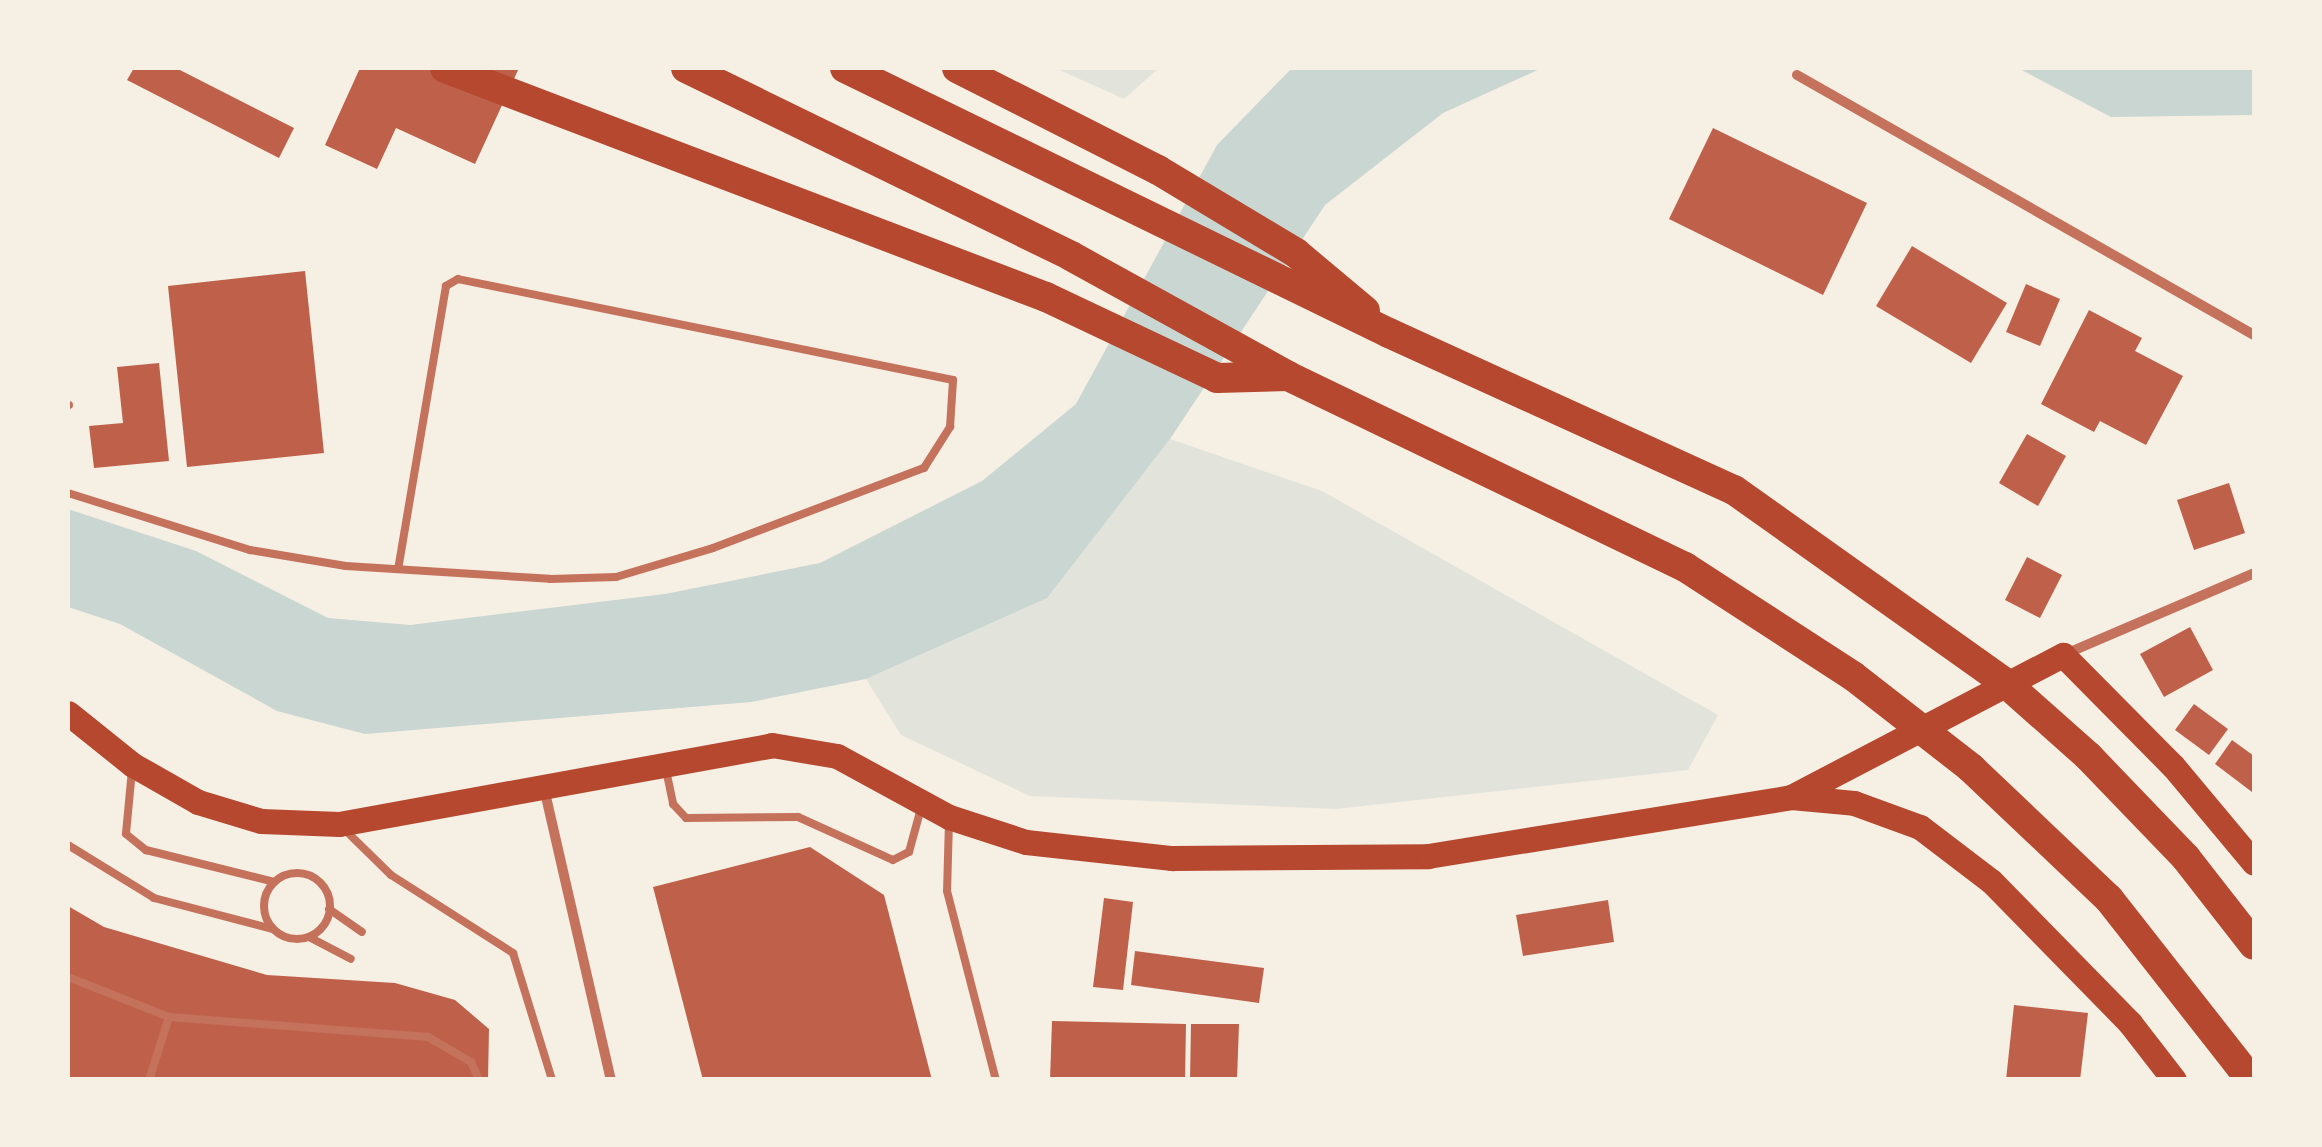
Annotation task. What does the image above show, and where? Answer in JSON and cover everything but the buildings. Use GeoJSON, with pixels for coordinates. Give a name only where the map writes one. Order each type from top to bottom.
{"type":"FeatureCollection","features":[{"type":"Feature","properties":{"kind":"highway"},"geometry":{"type":"LineString","coordinates":[[445,68],[1046,297],[1217,378],[1288,376]]}},
{"type":"Feature","properties":{"kind":"highway"},"geometry":{"type":"LineString","coordinates":[[686,68],[1071,256],[1288,376],[1685,567],[1853,676],[1971,768],[2110,898],[2220,1034],[2251,1080]]}},
{"type":"Feature","properties":{"kind":"highway"},"geometry":{"type":"LineString","coordinates":[[845,68],[1389,333],[1734,490],[1912,612],[2088,756],[2186,858],[2254,945]]}},
{"type":"Feature","properties":{"kind":"highway"},"geometry":{"type":"LineString","coordinates":[[957,68],[1158,170],[1296,253],[1389,333]]}},
{"type":"Feature","properties":{"kind":"main road"},"geometry":{"type":"LineString","coordinates":[[1791,797],[2063,655],[2173,766],[2254,863]]}},
{"type":"Feature","properties":{"kind":"main road"},"geometry":{"type":"LineString","coordinates":[[68,714],[133,766],[198,802],[261,820],[339,824],[772,745],[804,747],[837,756],[949,817],[1026,842],[1172,858],[1428,856],[1791,797],[1891,812],[1920,827],[1991,881],[2062,950],[2174,1080]]}},
{"type":"Feature","properties":{"kind":"street"},"geometry":{"type":"LineString","coordinates":[[1797,75],[2254,335]]}},
{"type":"Feature","properties":{"kind":"street"},"geometry":{"type":"LineString","coordinates":[[2063,655],[2254,573]]}},
{"type":"Feature","properties":{"kind":"street"},"geometry":{"type":"LineString","coordinates":[[544,785],[610,1080]]}},
{"type":"Feature","properties":{"kind":"lane"},"geometry":{"type":"LineString","coordinates":[[68,494],[250,550],[398,569],[616,577],[713,548],[924,468],[950,427],[953,380],[458,279],[446,286],[398,569]]}},
{"type":"Feature","properties":{"kind":"lane"},"geometry":{"type":"LineString","coordinates":[[665,762],[673,804],[686,818],[798,817],[893,860],[909,852],[922,804]]}},
{"type":"Feature","properties":{"kind":"lane"},"geometry":{"type":"LineString","coordinates":[[68,845],[154,898],[273,929],[296,940],[320,930],[328,909],[328,894],[310,876],[297,872],[274,882],[146,850],[126,834],[125,810],[133,766]]}},
{"type":"Feature","properties":{"kind":"lane"},"geometry":{"type":"LineString","coordinates":[[949,817],[946,891],[996,1080]]}},
{"type":"Feature","properties":{"kind":"lane"},"geometry":{"type":"LineString","coordinates":[[339,824],[391,875],[513,953],[552,1080]]}},
{"type":"Feature","properties":{"kind":"lane"},"geometry":{"type":"LineString","coordinates":[[273,929],[264,905],[274,882]]}},
{"type":"Feature","properties":{"kind":"lane"},"geometry":{"type":"LineString","coordinates":[[328,909],[362,932]]}},
{"type":"Feature","properties":{"kind":"lane"},"geometry":{"type":"LineString","coordinates":[[309,937],[351,959]]}},
{"type":"Feature","properties":{"kind":"lane"},"geometry":{"type":"LineString","coordinates":[[68,977],[168,1017],[428,1037],[472,1062],[479,1080]]}},
{"type":"Feature","properties":{"kind":"lane"},"geometry":{"type":"LineString","coordinates":[[149,1080],[168,1017]]}},
{"type":"Feature","properties":{"kind":"shaded area"},"geometry":{"type":"Polygon","coordinates":[[[1055,68],[1159,68],[1124,99],[1055,68]]]}},
{"type":"Feature","properties":{"kind":"shaded area"},"geometry":{"type":"Polygon","coordinates":[[[1292,68],[1542,68],[1443,113],[1325,205],[1170,439],[1047,598],[866,679],[751,702],[365,734],[277,711],[120,624],[68,607],[68,509],[196,551],[328,618],[410,625],[665,594],[820,563],[982,481],[1076,404],[1217,145],[1292,68]]]}},
{"type":"Feature","properties":{"kind":"shaded area"},"geometry":{"type":"Polygon","coordinates":[[[2018,68],[2254,68],[2254,115],[2111,117],[2018,68]]]}},
{"type":"Feature","properties":{"kind":"shaded area"},"geometry":{"type":"Polygon","coordinates":[[[1170,439],[1322,491],[1718,715],[1688,770],[1336,809],[1030,796],[901,735],[866,679],[1047,597],[1170,439]]]}}]}
